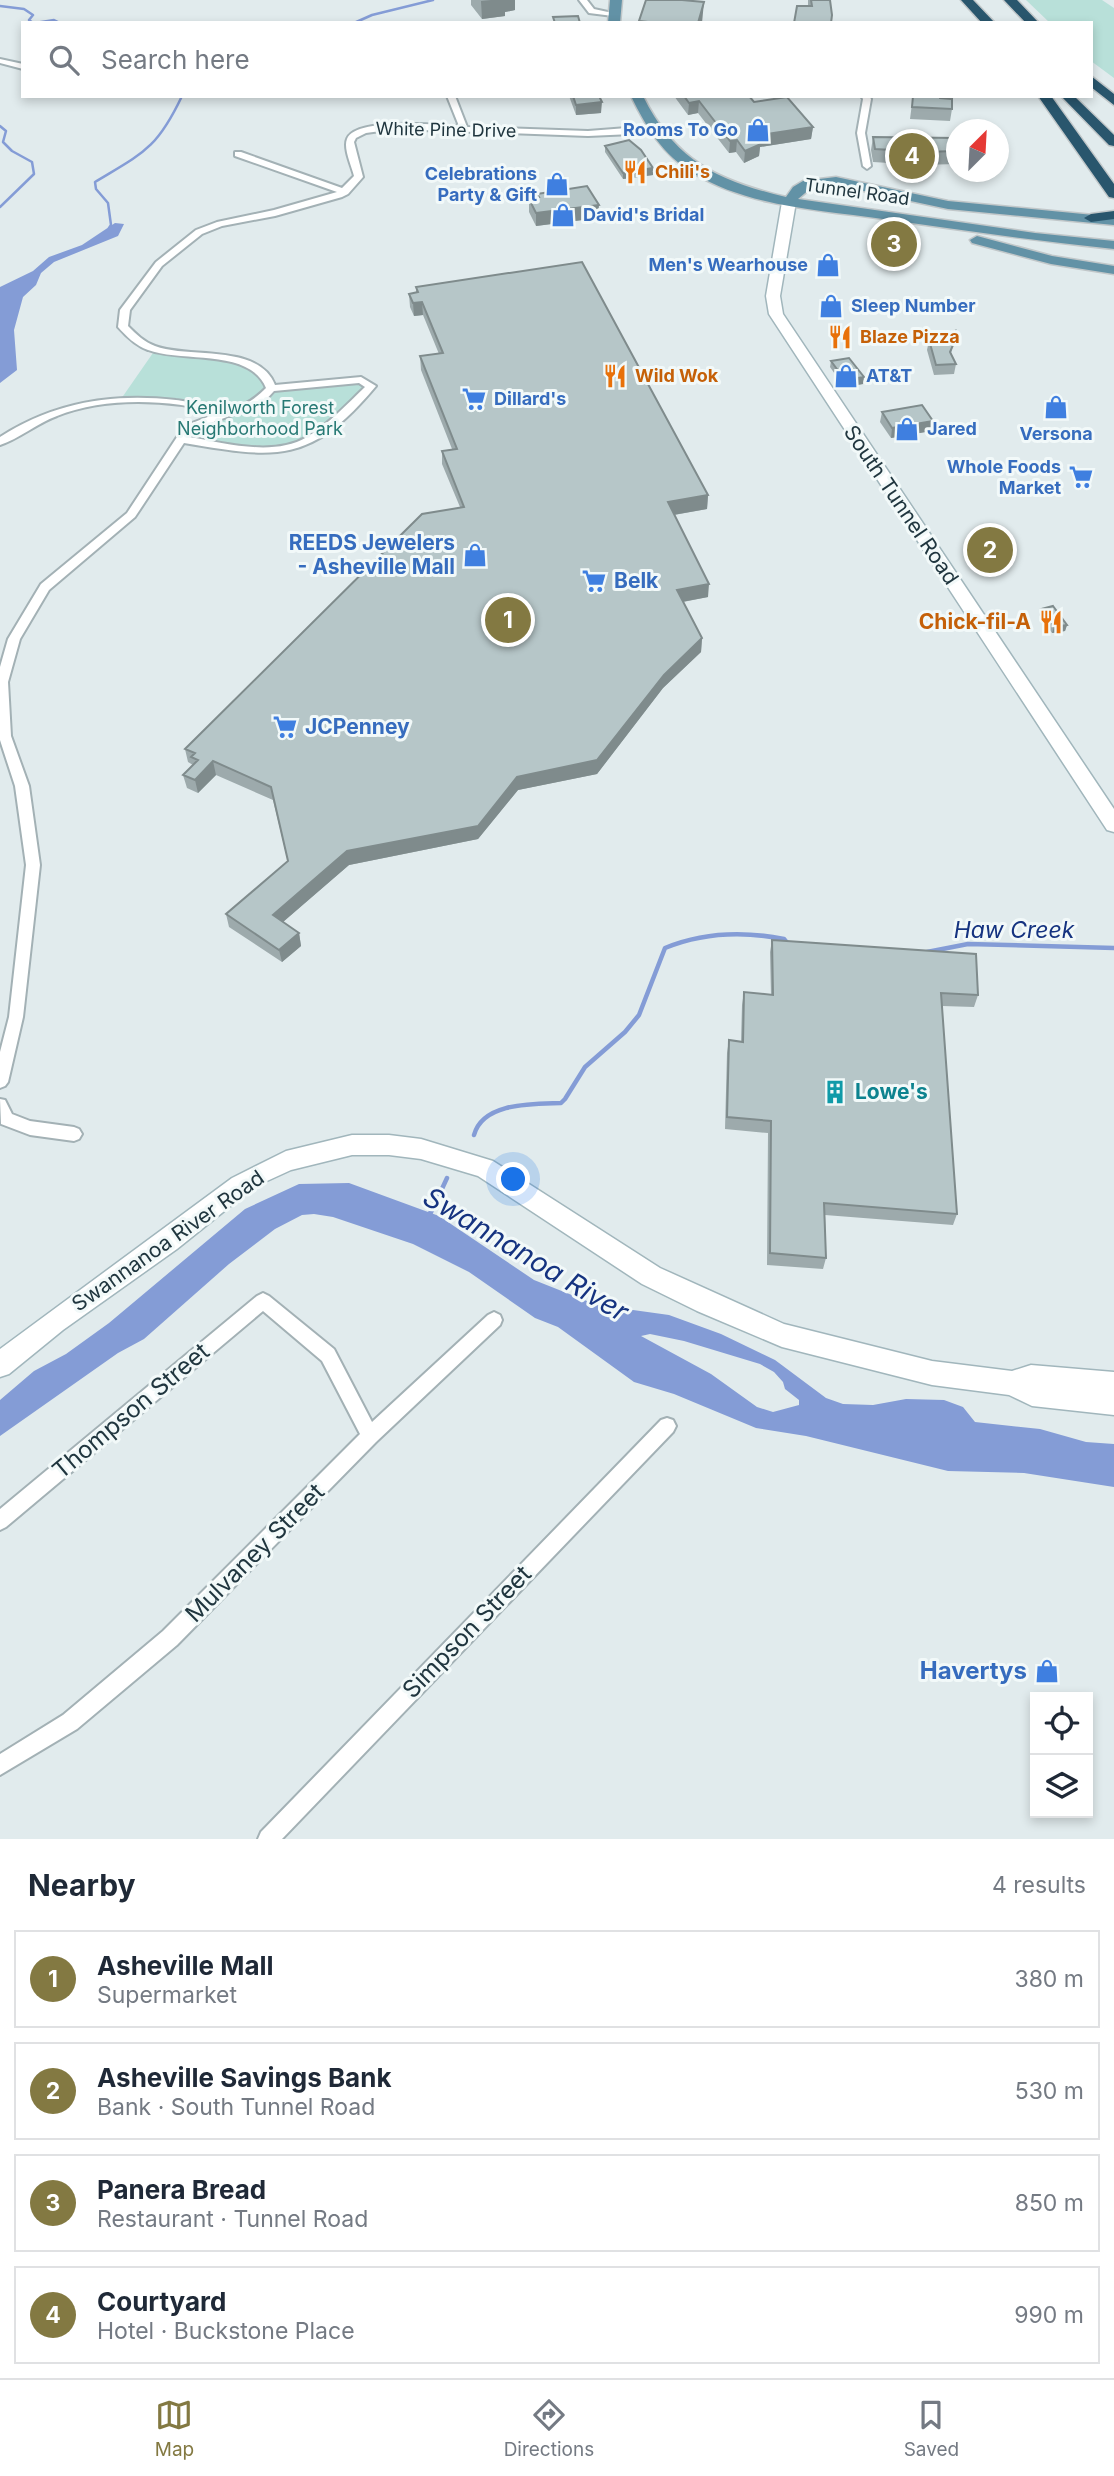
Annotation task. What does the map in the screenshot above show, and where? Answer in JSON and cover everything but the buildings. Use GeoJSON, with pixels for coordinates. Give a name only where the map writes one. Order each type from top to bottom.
{"type":"FeatureCollection","features":[{"type":"Feature","properties":{"kind":"highway"},"geometry":{"type":"LineString","coordinates":[[967,0],[987,21]]}},
{"type":"Feature","properties":{"kind":"highway"},"geometry":{"type":"LineString","coordinates":[[1010,0],[1031,21]]}},
{"type":"Feature","properties":{"kind":"highway"},"geometry":{"type":"LineString","coordinates":[[1093,75],[1114,90]]}},
{"type":"Feature","properties":{"kind":"highway"},"geometry":{"type":"LineString","coordinates":[[1093,82],[1114,101]]}},
{"type":"Feature","properties":{"kind":"highway"},"geometry":{"type":"LineString","coordinates":[[1045,98],[1114,194]]}},
{"type":"Feature","properties":{"kind":"highway"},"geometry":{"type":"LineString","coordinates":[[1069,98],[1114,142]]}},
{"type":"Feature","properties":{"kind":"highway"},"geometry":{"type":"LineString","coordinates":[[1091,218],[1114,215]]}},
{"type":"Feature","properties":{"kind":"main road"},"geometry":{"type":"LineString","coordinates":[[614,18],[616,0]]}},
{"type":"Feature","properties":{"kind":"main road","name":"Tunnel Road"},"geometry":{"type":"LineString","coordinates":[[638,98],[653,129],[682,162],[704,175],[750,192],[789,202],[1035,237],[1114,244]]}},
{"type":"Feature","properties":{"kind":"main road"},"geometry":{"type":"LineString","coordinates":[[789,202],[798,190],[808,184],[836,181],[948,205],[1114,221]]}},
{"type":"Feature","properties":{"kind":"main road","name":"South Tunnel Road"},"geometry":{"type":"LineString","coordinates":[[789,202],[773,296],[776,314],[1114,825]]}},
{"type":"Feature","properties":{"kind":"main road"},"geometry":{"type":"LineString","coordinates":[[919,220],[1009,249],[1114,270]]}},
{"type":"Feature","properties":{"kind":"main road","name":"Swannanoa River Road"},"geometry":{"type":"LineString","coordinates":[[0,1365],[54,1322],[259,1174],[308,1155],[352,1146],[389,1144],[421,1149],[485,1168],[526,1192],[603,1247],[651,1276],[708,1305],[782,1335],[932,1373],[1012,1383],[1032,1394],[1114,1403]]}},
{"type":"Feature","properties":{"kind":"main road","name":"Swannanoa River Road"},"geometry":{"type":"LineString","coordinates":[[1012,1383],[1031,1377],[1114,1384]]}},
{"type":"Feature","properties":{"kind":"street"},"geometry":{"type":"LineString","coordinates":[[583,0],[592,12],[614,18]]}},
{"type":"Feature","properties":{"kind":"street"},"geometry":{"type":"LineString","coordinates":[[0,61],[21,66]]}},
{"type":"Feature","properties":{"kind":"street"},"geometry":{"type":"LineString","coordinates":[[452,98],[464,129]]}},
{"type":"Feature","properties":{"kind":"street"},"geometry":{"type":"LineString","coordinates":[[866,98],[861,133],[867,166]]}},
{"type":"Feature","properties":{"kind":"street","name":"White Pine Drive"},"geometry":{"type":"LineString","coordinates":[[345,192],[359,177],[350,142],[358,132],[382,127],[610,133],[653,129]]}},
{"type":"Feature","properties":{"kind":"street"},"geometry":{"type":"LineString","coordinates":[[237,154],[345,192]]}},
{"type":"Feature","properties":{"kind":"street"},"geometry":{"type":"LineString","coordinates":[[271,388],[264,372],[247,365],[220,358],[155,350],[143,345],[123,327],[125,310],[159,264],[200,232],[220,224],[275,213],[345,192]]}},
{"type":"Feature","properties":{"kind":"street"},"geometry":{"type":"LineString","coordinates":[[0,1082],[16,1017],[33,865],[22,786],[5,736],[1,675],[14,639],[45,587],[131,516],[181,439],[196,425],[258,402],[271,388],[361,380],[371,386],[332,423],[301,444],[254,451],[181,439]]}},
{"type":"Feature","properties":{"kind":"street"},"geometry":{"type":"LineString","coordinates":[[0,442],[45,416],[79,404],[121,399],[185,403],[227,413]]}},
{"type":"Feature","properties":{"kind":"street"},"geometry":{"type":"LineString","coordinates":[[0,1105],[5,1119],[30,1128],[74,1134]]}},
{"type":"Feature","properties":{"kind":"street","name":"Thompson Street"},"geometry":{"type":"LineString","coordinates":[[0,1521],[263,1301],[328,1355],[370,1436]]}},
{"type":"Feature","properties":{"kind":"street","name":"Mulvaney Street"},"geometry":{"type":"LineString","coordinates":[[0,1765],[70,1723],[170,1638],[370,1436],[494,1320]]}},
{"type":"Feature","properties":{"kind":"street","name":"Simpson Street"},"geometry":{"type":"LineString","coordinates":[[268,1839],[667,1426]]}},
{"type":"Feature","properties":{"kind":"green space"},"geometry":{"type":"Polygon","coordinates":[[[1026,0],[1102,0],[1114,8],[1114,78],[1093,62],[1093,21],[1048,21],[1026,0]]]}},
{"type":"Feature","properties":{"kind":"green space","name":"Kenilworth Forest Neighborhood Park"},"geometry":{"type":"Polygon","coordinates":[[[155,350],[220,358],[247,365],[271,388],[361,380],[371,386],[328,428],[299,445],[270,450],[225,447],[181,439],[196,425],[226,413],[185,403],[121,399],[155,350]]]}},
{"type":"Feature","properties":{"kind":"water"},"geometry":{"type":"Polygon","coordinates":[[[115,223],[124,224],[118,236],[54,262],[41,273],[36,285],[23,297],[14,330],[17,370],[0,383],[0,287],[33,271],[49,257],[82,245],[115,223]]]}},
{"type":"Feature","properties":{"kind":"water"},"geometry":{"type":"Polygon","coordinates":[[[349,1183],[439,1216],[534,1280],[597,1305],[669,1315],[721,1334],[775,1360],[826,1398],[843,1404],[873,1405],[906,1399],[944,1400],[963,1407],[975,1422],[1040,1429],[1086,1442],[1114,1444],[1114,1487],[1024,1473],[948,1471],[806,1436],[756,1428],[674,1394],[634,1382],[558,1327],[535,1318],[469,1272],[413,1244],[333,1217],[314,1214],[302,1215],[275,1229],[229,1264],[144,1339],[118,1353],[0,1436],[0,1400],[34,1371],[66,1354],[109,1323],[245,1209],[299,1184],[349,1183]],[[650,1334],[641,1336],[711,1374],[757,1407],[773,1412],[799,1405],[799,1400],[785,1389],[783,1382],[774,1372],[760,1364],[684,1341],[650,1334]]]}},
{"type":"Feature","properties":{"kind":"waterway"},"geometry":{"type":"LineString","coordinates":[[358,21],[372,15],[433,0]]}},
{"type":"Feature","properties":{"kind":"waterway"},"geometry":{"type":"LineString","coordinates":[[0,6],[24,9],[33,15],[30,21]]}},
{"type":"Feature","properties":{"kind":"waterway"},"geometry":{"type":"LineString","coordinates":[[48,21],[56,21]]}},
{"type":"Feature","properties":{"kind":"waterway"},"geometry":{"type":"LineString","coordinates":[[109,228],[111,225],[108,203],[96,189],[95,182],[147,148],[165,128],[181,98]]}},
{"type":"Feature","properties":{"kind":"waterway"},"geometry":{"type":"LineString","coordinates":[[0,126],[6,131],[3,142],[12,151],[32,162],[34,174],[0,207]]}},
{"type":"Feature","properties":{"kind":"waterway","name":"Haw Creek"},"geometry":{"type":"LineString","coordinates":[[474,1135],[479,1124],[498,1111],[524,1105],[561,1103],[585,1067],[625,1032],[639,1015],[665,948],[724,934],[769,936],[784,939],[788,944]]}},
{"type":"Feature","properties":{"kind":"waterway","name":"Haw Creek"},"geometry":{"type":"LineString","coordinates":[[927,952],[968,944],[1114,948]]}},
{"type":"Feature","properties":{"kind":"waterway","name":"Haw Creek"},"geometry":{"type":"LineString","coordinates":[[435,1204],[447,1178]]}},
{"type":"Feature","properties":{"kind":"waterway","name":"Haw Creek"},"geometry":{"type":"LineString","coordinates":[[429,1216],[435,1203]]}},
{"type":"Feature","properties":{"kind":"place","name":"Rooms To Go"},"geometry":{"type":"Point","coordinates":[758,130]}},
{"type":"Feature","properties":{"kind":"place","name":"Courtyard"},"geometry":{"type":"Point","coordinates":[912,156]}},
{"type":"Feature","properties":{"kind":"place","name":"Chili's"},"geometry":{"type":"Point","coordinates":[635,172]}},
{"type":"Feature","properties":{"kind":"place","name":"Celebrations Party & Gift"},"geometry":{"type":"Point","coordinates":[557,184]}},
{"type":"Feature","properties":{"kind":"place","name":"David's Bridal"},"geometry":{"type":"Point","coordinates":[563,215]}},
{"type":"Feature","properties":{"kind":"place","name":"Panera Bread"},"geometry":{"type":"Point","coordinates":[894,244]}},
{"type":"Feature","properties":{"kind":"place","name":"Men's Wearhouse"},"geometry":{"type":"Point","coordinates":[828,265]}},
{"type":"Feature","properties":{"kind":"place","name":"Sleep Number"},"geometry":{"type":"Point","coordinates":[831,306]}},
{"type":"Feature","properties":{"kind":"place","name":"Blaze Pizza"},"geometry":{"type":"Point","coordinates":[840,337]}},
{"type":"Feature","properties":{"kind":"place","name":"Wild Wok"},"geometry":{"type":"Point","coordinates":[615,376]}},
{"type":"Feature","properties":{"kind":"place","name":"AT&T"},"geometry":{"type":"Point","coordinates":[846,376]}},
{"type":"Feature","properties":{"kind":"place","name":"Dillard's"},"geometry":{"type":"Point","coordinates":[474,399]}},
{"type":"Feature","properties":{"kind":"place","name":"Versona"},"geometry":{"type":"Point","coordinates":[1056,407]}},
{"type":"Feature","properties":{"kind":"place","name":"Jared"},"geometry":{"type":"Point","coordinates":[907,429]}},
{"type":"Feature","properties":{"kind":"place","name":"Whole Foods Market"},"geometry":{"type":"Point","coordinates":[1081,477]}},
{"type":"Feature","properties":{"kind":"place","name":"Asheville Savings Bank"},"geometry":{"type":"Point","coordinates":[990,550]}},
{"type":"Feature","properties":{"kind":"place","name":"REEDS Jewelers - Asheville Mall"},"geometry":{"type":"Point","coordinates":[475,555]}},
{"type":"Feature","properties":{"kind":"place","name":"Belk"},"geometry":{"type":"Point","coordinates":[594,581]}},
{"type":"Feature","properties":{"kind":"place","name":"Asheville Mall"},"geometry":{"type":"Point","coordinates":[508,620]}},
{"type":"Feature","properties":{"kind":"place","name":"Chick-fil-A"},"geometry":{"type":"Point","coordinates":[1051,622]}},
{"type":"Feature","properties":{"kind":"place","name":"JCPenney"},"geometry":{"type":"Point","coordinates":[285,727]}},
{"type":"Feature","properties":{"kind":"place","name":"Lowe's"},"geometry":{"type":"Point","coordinates":[835,1092]}},
{"type":"Feature","properties":{"kind":"place","name":"Havertys"},"geometry":{"type":"Point","coordinates":[1047,1671]}},
{"type":"Feature","properties":{"kind":"water label","name":"Swannanoa River"},"geometry":{"type":"Point","coordinates":[526,1254]}}]}
